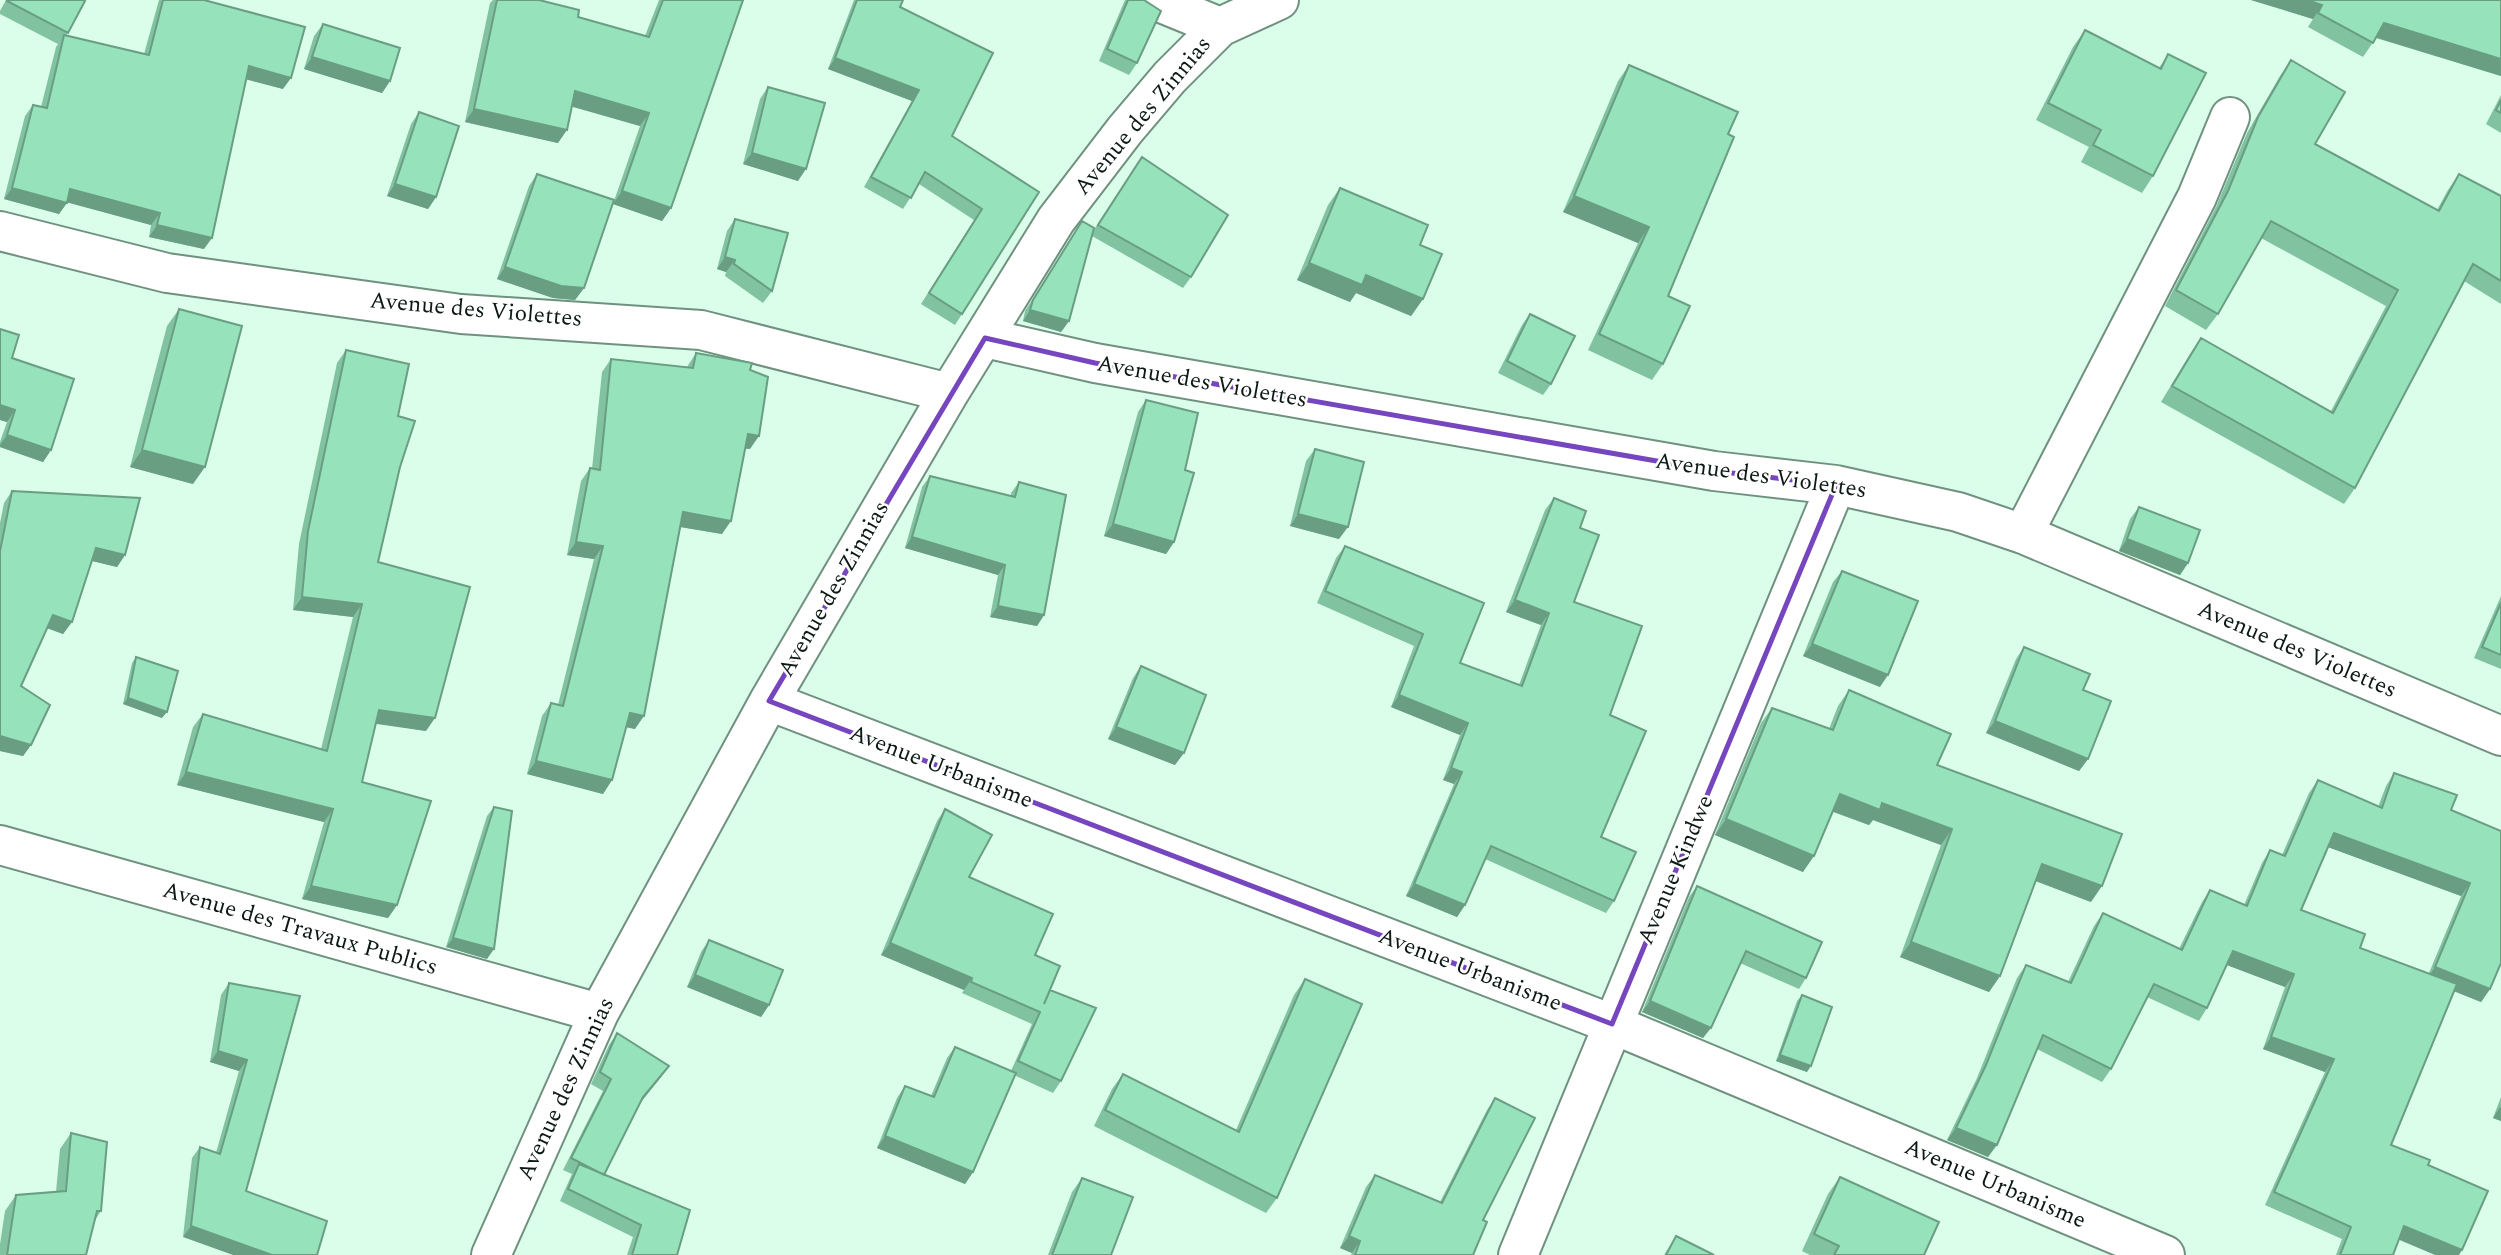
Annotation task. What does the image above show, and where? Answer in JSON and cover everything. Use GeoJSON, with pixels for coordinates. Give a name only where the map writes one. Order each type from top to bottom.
{"type":"FeatureCollection","features":[{"type":"Feature","properties":{"kind":"street"},"geometry":{"type":"LineString","coordinates":[[1154,0],[1220,27]]}},
{"type":"Feature","properties":{"kind":"street","name":"Avenue des Zinnias"},"geometry":{"type":"LineString","coordinates":[[491,1255],[599,1013],[769,701],[950,393],[1056,220],[1125,130],[1170,77],[1220,27],[1279,0]]}},
{"type":"Feature","properties":{"kind":"street"},"geometry":{"type":"LineString","coordinates":[[2023,534],[2197,197],[2230,117]]}},
{"type":"Feature","properties":{"kind":"street","name":"Avenue des Violettes"},"geometry":{"type":"LineString","coordinates":[[0,231],[181,275],[461,314],[701,330],[950,393]]}},
{"type":"Feature","properties":{"kind":"street","name":"Avenue des Violettes"},"geometry":{"type":"LineString","coordinates":[[985,338],[1095,363],[1686,466],[1836,485],[1958,512],[2023,534],[2501,736]]}},
{"type":"Feature","properties":{"kind":"street","name":"Avenue Kindwe"},"geometry":{"type":"LineString","coordinates":[[1518,1255],[1836,485]]}},
{"type":"Feature","properties":{"kind":"street","name":"Avenue Urbanisme"},"geometry":{"type":"LineString","coordinates":[[769,701],[1612,1024],[2165,1255]]}},
{"type":"Feature","properties":{"kind":"street","name":"Avenue des Travaux Publics"},"geometry":{"type":"LineString","coordinates":[[0,845],[599,1013]]}},
{"type":"Feature","properties":{"kind":"highlighted area"},"geometry":{"type":"Polygon","coordinates":[[[985,338],[1095,363],[1714,471],[1836,485],[1612,1024],[769,701],[985,338]]]}},
{"type":"Feature","properties":{"kind":"building"},"geometry":{"type":"Polygon","coordinates":[[[8,0],[83,0],[85,1],[68,33],[8,0]]]}},
{"type":"Feature","properties":{"kind":"building"},"geometry":{"type":"Polygon","coordinates":[[[163,0],[204,0],[305,27],[291,78],[249,66],[212,238],[157,225],[160,213],[70,189],[67,203],[12,188],[33,105],[47,108],[64,35],[149,55],[163,0]]]}},
{"type":"Feature","properties":{"kind":"building"},"geometry":{"type":"Polygon","coordinates":[[[497,0],[539,0],[579,10],[578,17],[649,37],[663,0],[743,0],[671,208],[622,191],[649,113],[575,91],[567,130],[474,109],[497,0]]]}},
{"type":"Feature","properties":{"kind":"building"},"geometry":{"type":"Polygon","coordinates":[[[857,0],[903,0],[900,7],[993,53],[952,136],[1039,192],[962,314],[929,293],[982,209],[925,172],[911,198],[871,177],[919,90],[835,58],[857,0]]]}},
{"type":"Feature","properties":{"kind":"building"},"geometry":{"type":"Polygon","coordinates":[[[1128,0],[1144,0],[1161,11],[1137,63],[1107,49],[1128,0]]]}},
{"type":"Feature","properties":{"kind":"building"},"geometry":{"type":"Polygon","coordinates":[[[2307,0],[2501,0],[2501,59],[2384,23],[2373,43],[2318,13],[2322,5],[2307,0]]]}},
{"type":"Feature","properties":{"kind":"building"},"geometry":{"type":"Polygon","coordinates":[[[323,24],[400,48],[390,81],[312,57],[323,24]]]}},
{"type":"Feature","properties":{"kind":"building"},"geometry":{"type":"Polygon","coordinates":[[[2085,30],[2161,69],[2168,54],[2206,73],[2153,176],[2093,145],[2101,130],[2048,103],[2085,30]]]}},
{"type":"Feature","properties":{"kind":"building"},"geometry":{"type":"Polygon","coordinates":[[[2291,60],[2345,92],[2315,144],[2439,211],[2459,174],[2501,196],[2501,281],[2473,264],[2355,488],[2172,386],[2201,338],[2333,413],[2398,290],[2271,221],[2218,314],[2176,290],[2228,191],[2258,117],[2291,60]]]}},
{"type":"Feature","properties":{"kind":"building"},"geometry":{"type":"Polygon","coordinates":[[[1629,65],[1738,112],[1728,134],[1734,137],[1668,296],[1690,306],[1663,364],[1599,334],[1649,227],[1574,196],[1629,65]]]}},
{"type":"Feature","properties":{"kind":"building"},"geometry":{"type":"Polygon","coordinates":[[[768,87],[825,103],[806,169],[752,153],[768,87]]]}},
{"type":"Feature","properties":{"kind":"building"},"geometry":{"type":"Polygon","coordinates":[[[2501,100],[2501,113],[2496,110],[2501,100]]]}},
{"type":"Feature","properties":{"kind":"building"},"geometry":{"type":"Polygon","coordinates":[[[419,112],[459,126],[436,197],[395,184],[419,112]]]}},
{"type":"Feature","properties":{"kind":"building"},"geometry":{"type":"Polygon","coordinates":[[[1142,157],[1228,215],[1191,277],[1098,225],[1142,157]]]}},
{"type":"Feature","properties":{"kind":"building"},"geometry":{"type":"Polygon","coordinates":[[[537,174],[614,200],[584,288],[561,286],[505,267],[537,174]]]}},
{"type":"Feature","properties":{"kind":"building"},"geometry":{"type":"Polygon","coordinates":[[[1340,188],[1428,225],[1420,245],[1442,254],[1423,299],[1366,275],[1362,285],[1309,263],[1340,188]]]}},
{"type":"Feature","properties":{"kind":"building"},"geometry":{"type":"Polygon","coordinates":[[[735,219],[788,233],[772,291],[734,264],[735,260],[725,257],[735,219]]]}},
{"type":"Feature","properties":{"kind":"building"},"geometry":{"type":"Polygon","coordinates":[[[1082,221],[1094,228],[1069,321],[1030,310],[1033,300],[1082,221]]]}},
{"type":"Feature","properties":{"kind":"building"},"geometry":{"type":"Polygon","coordinates":[[[179,309],[242,326],[205,467],[142,450],[179,309]]]}},
{"type":"Feature","properties":{"kind":"building"},"geometry":{"type":"Polygon","coordinates":[[[1530,314],[1575,336],[1551,384],[1507,361],[1530,314]]]}},
{"type":"Feature","properties":{"kind":"building"},"geometry":{"type":"Polygon","coordinates":[[[0,329],[19,335],[12,358],[74,379],[51,450],[7,435],[15,410],[0,405],[0,329]]]}},
{"type":"Feature","properties":{"kind":"building"},"geometry":{"type":"Polygon","coordinates":[[[346,350],[409,364],[398,416],[415,421],[400,467],[378,562],[470,587],[435,718],[379,710],[362,782],[431,801],[397,905],[311,886],[333,809],[186,772],[203,714],[327,751],[362,604],[302,597],[308,531],[346,350]]]}},
{"type":"Feature","properties":{"kind":"building"},"geometry":{"type":"Polygon","coordinates":[[[696,353],[752,363],[750,370],[768,377],[759,436],[748,434],[731,521],[683,512],[644,716],[630,713],[612,780],[536,761],[551,703],[563,706],[603,546],[576,542],[590,468],[600,470],[611,359],[693,368],[696,353]]]}},
{"type":"Feature","properties":{"kind":"building"},"geometry":{"type":"Polygon","coordinates":[[[1146,400],[1198,413],[1185,470],[1194,473],[1174,542],[1113,524],[1146,400]]]}},
{"type":"Feature","properties":{"kind":"building"},"geometry":{"type":"Polygon","coordinates":[[[1315,449],[1364,462],[1348,527],[1298,514],[1315,449]]]}},
{"type":"Feature","properties":{"kind":"building"},"geometry":{"type":"Polygon","coordinates":[[[930,476],[1015,497],[1019,482],[1066,495],[1044,615],[998,606],[1005,565],[912,537],[930,476]]]}},
{"type":"Feature","properties":{"kind":"building"},"geometry":{"type":"Polygon","coordinates":[[[12,491],[140,498],[125,555],[96,548],[72,622],[53,615],[21,686],[50,705],[31,745],[0,736],[0,551],[12,491]]]}},
{"type":"Feature","properties":{"kind":"building"},"geometry":{"type":"Polygon","coordinates":[[[1554,498],[1586,511],[1580,528],[1599,535],[1574,602],[1642,626],[1610,715],[1646,731],[1601,837],[1636,852],[1614,901],[1491,846],[1465,905],[1414,884],[1462,772],[1451,768],[1468,723],[1399,695],[1423,634],[1325,591],[1345,546],[1484,603],[1460,663],[1522,686],[1549,613],[1515,600],[1554,498]]]}},
{"type":"Feature","properties":{"kind":"building"},"geometry":{"type":"Polygon","coordinates":[[[2139,507],[2200,530],[2188,563],[2127,539],[2139,507]]]}},
{"type":"Feature","properties":{"kind":"building"},"geometry":{"type":"Polygon","coordinates":[[[1842,571],[1918,601],[1888,675],[1812,644],[1842,571]]]}},
{"type":"Feature","properties":{"kind":"building"},"geometry":{"type":"Polygon","coordinates":[[[2501,603],[2501,655],[2482,647],[2501,603]]]}},
{"type":"Feature","properties":{"kind":"building"},"geometry":{"type":"Polygon","coordinates":[[[2024,647],[2090,674],[2083,690],[2111,701],[2088,759],[1995,721],[2024,647]]]}},
{"type":"Feature","properties":{"kind":"building"},"geometry":{"type":"Polygon","coordinates":[[[136,657],[178,671],[167,712],[128,698],[136,657]]]}},
{"type":"Feature","properties":{"kind":"building"},"geometry":{"type":"Polygon","coordinates":[[[1141,666],[1206,695],[1184,753],[1116,727],[1141,666]]]}},
{"type":"Feature","properties":{"kind":"building"},"geometry":{"type":"Polygon","coordinates":[[[1849,690],[1951,734],[1937,765],[2122,834],[2102,886],[2042,864],[2000,976],[1911,942],[1952,829],[1882,803],[1880,810],[1840,794],[1814,856],[1726,819],[1772,708],[1833,730],[1849,690]]]}},
{"type":"Feature","properties":{"kind":"building"},"geometry":{"type":"Polygon","coordinates":[[[2394,773],[2457,795],[2451,810],[2501,831],[2501,963],[2490,989],[2435,967],[2470,883],[2334,833],[2301,910],[2365,934],[2360,948],[2457,984],[2391,1145],[2430,1160],[2428,1165],[2488,1191],[2462,1250],[2404,1226],[2393,1255],[2340,1255],[2351,1227],[2274,1192],[2334,1059],[2271,1037],[2294,974],[2233,951],[2207,1008],[2154,984],[2111,1069],[2043,1035],[1997,1145],[1956,1128],[1986,1065],[2026,965],[2071,983],[2103,913],[2182,950],[2210,890],[2247,906],[2270,850],[2285,856],[2318,780],[2382,808],[2394,773]]]}},
{"type":"Feature","properties":{"kind":"building"},"geometry":{"type":"Polygon","coordinates":[[[494,807],[512,811],[494,949],[453,938],[494,807]]]}},
{"type":"Feature","properties":{"kind":"building"},"geometry":{"type":"Polygon","coordinates":[[[945,809],[992,835],[969,877],[1053,914],[1035,955],[1060,966],[1044,1004],[1050,990],[1096,1008],[1061,1081],[1018,1061],[1040,1012],[971,982],[972,978],[890,943],[945,809]]]}},
{"type":"Feature","properties":{"kind":"building"},"geometry":{"type":"Polygon","coordinates":[[[1697,886],[1822,942],[1806,978],[1746,951],[1711,1028],[1650,1001],[1697,886]]]}},
{"type":"Feature","properties":{"kind":"building"},"geometry":{"type":"Polygon","coordinates":[[[709,940],[783,970],[769,1005],[695,975],[709,940]]]}},
{"type":"Feature","properties":{"kind":"building"},"geometry":{"type":"Polygon","coordinates":[[[1305,979],[1362,1004],[1277,1198],[1105,1110],[1123,1074],[1239,1132],[1305,979]]]}},
{"type":"Feature","properties":{"kind":"building"},"geometry":{"type":"Polygon","coordinates":[[[229,983],[300,996],[246,1191],[327,1221],[317,1255],[272,1255],[191,1226],[200,1147],[220,1154],[247,1060],[218,1051],[229,983]]]}},
{"type":"Feature","properties":{"kind":"building"},"geometry":{"type":"Polygon","coordinates":[[[1802,995],[1832,1007],[1811,1066],[1780,1055],[1802,995]]]}},
{"type":"Feature","properties":{"kind":"building"},"geometry":{"type":"Polygon","coordinates":[[[617,1033],[669,1066],[643,1097],[604,1175],[571,1158],[611,1079],[600,1072],[617,1033]]]}},
{"type":"Feature","properties":{"kind":"building"},"geometry":{"type":"Polygon","coordinates":[[[955,1047],[1016,1073],[973,1172],[885,1136],[905,1086],[934,1097],[955,1047]]]}},
{"type":"Feature","properties":{"kind":"building"},"geometry":{"type":"Polygon","coordinates":[[[1495,1098],[1535,1118],[1483,1220],[1487,1222],[1473,1255],[1355,1255],[1360,1241],[1349,1236],[1375,1175],[1442,1203],[1495,1098]]]}},
{"type":"Feature","properties":{"kind":"building"},"geometry":{"type":"Polygon","coordinates":[[[71,1133],[107,1142],[101,1211],[97,1211],[86,1255],[7,1255],[16,1195],[66,1191],[71,1133]]]}},
{"type":"Feature","properties":{"kind":"building"},"geometry":{"type":"Polygon","coordinates":[[[579,1164],[690,1210],[677,1255],[632,1255],[641,1225],[568,1189],[579,1164]]]}},
{"type":"Feature","properties":{"kind":"building"},"geometry":{"type":"Polygon","coordinates":[[[1840,1177],[1939,1222],[1924,1255],[1834,1255],[1839,1246],[1814,1234],[1840,1177]]]}},
{"type":"Feature","properties":{"kind":"building"},"geometry":{"type":"Polygon","coordinates":[[[1082,1178],[1133,1197],[1111,1255],[1052,1255],[1082,1178]]]}},
{"type":"Feature","properties":{"kind":"building"},"geometry":{"type":"Polygon","coordinates":[[[1676,1236],[1714,1255],[1666,1255],[1676,1236]]]}}]}
